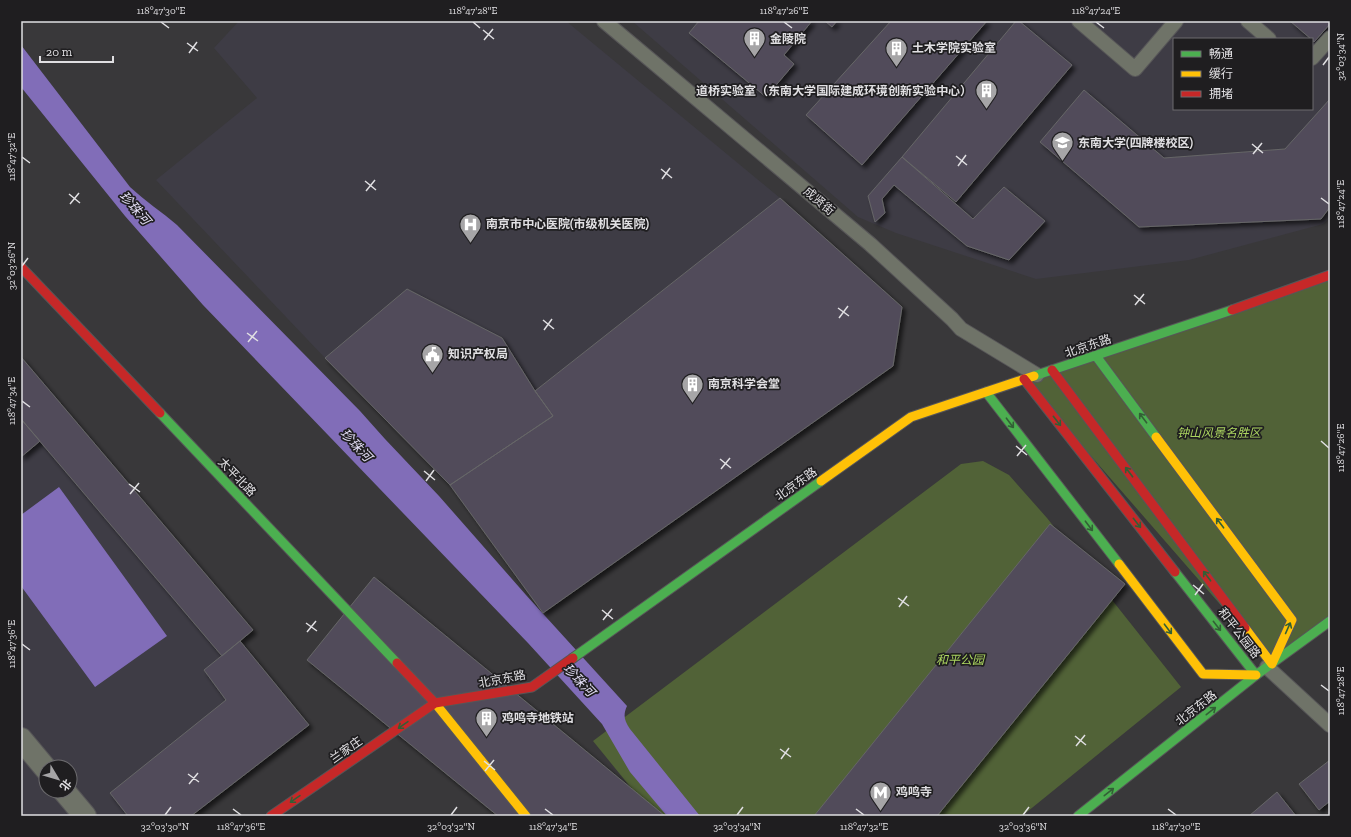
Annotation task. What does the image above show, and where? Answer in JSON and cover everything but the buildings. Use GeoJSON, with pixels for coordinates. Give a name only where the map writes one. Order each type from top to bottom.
{"type":"FeatureCollection","features":[{"type":"Feature","properties":{"kind":"main road","name":"太平北路"},"geometry":{"type":"LineString","coordinates":[[21,268],[435,703]]}},
{"type":"Feature","properties":{"kind":"main road","name":"北京东路"},"geometry":{"type":"LineString","coordinates":[[435,703],[532,686],[911,416],[1204,320],[1330,275]]}},
{"type":"Feature","properties":{"kind":"main road","name":"和平公园路"},"geometry":{"type":"LineString","coordinates":[[1096,356],[1292,620],[1265,669]]}},
{"type":"Feature","properties":{"kind":"main road","name":"和平公园路"},"geometry":{"type":"LineString","coordinates":[[1052,370],[1265,669]]}},
{"type":"Feature","properties":{"kind":"main road","name":"和平公园路"},"geometry":{"type":"LineString","coordinates":[[1030,377],[1265,669]]}},
{"type":"Feature","properties":{"kind":"main road","name":"和平公园路"},"geometry":{"type":"LineString","coordinates":[[986,392],[1203,674],[1265,669]]}},
{"type":"Feature","properties":{"kind":"main road","name":"北京东路"},"geometry":{"type":"LineString","coordinates":[[1078,816],[1265,669],[1330,621]]}},
{"type":"Feature","properties":{"kind":"main road","name":"兰家庄"},"geometry":{"type":"LineString","coordinates":[[271,816],[435,703]]}},
{"type":"Feature","properties":{"kind":"main road"},"geometry":{"type":"LineString","coordinates":[[435,703],[526,816]]}},
{"type":"Feature","properties":{"kind":"street"},"geometry":{"type":"LineString","coordinates":[[21,738],[38,759]]}},
{"type":"Feature","properties":{"kind":"street"},"geometry":{"type":"LineString","coordinates":[[71,799],[85,816]]}},
{"type":"Feature","properties":{"kind":"lane","name":"成贤街"},"geometry":{"type":"LineString","coordinates":[[604,21],[870,244],[961,329],[1030,377]]}},
{"type":"Feature","properties":{"kind":"lane"},"geometry":{"type":"LineString","coordinates":[[1079,21],[1135,69],[1176,21]]}},
{"type":"Feature","properties":{"kind":"lane"},"geometry":{"type":"LineString","coordinates":[[1248,21],[1268,38]]}},
{"type":"Feature","properties":{"kind":"lane"},"geometry":{"type":"LineString","coordinates":[[1313,57],[1330,38]]}},
{"type":"Feature","properties":{"kind":"lane"},"geometry":{"type":"LineString","coordinates":[[1265,669],[1330,725]]}},
{"type":"Feature","properties":{"kind":"shaded area","name":"南京市中心医院(市级机关医院)"},"geometry":{"type":"Polygon","coordinates":[[[239,21],[566,21],[780,198],[535,391],[502,338],[407,289],[325,358],[156,180],[257,98],[214,48],[239,21]]]}},
{"type":"Feature","properties":{"kind":"shaded area","name":"东南大学(四牌楼校区)"},"geometry":{"type":"Polygon","coordinates":[[[632,21],[1330,21],[1330,218],[1323,224],[1189,260],[1036,279],[896,233],[858,217],[632,21]]]}},
{"type":"Feature","properties":{"kind":"shaded area"},"geometry":{"type":"Polygon","coordinates":[[[21,419],[222,656],[240,641],[309,725],[191,816],[21,816],[21,419]]]}},
{"type":"Feature","properties":{"kind":"green space","name":"钟山风景名胜区"},"geometry":{"type":"Polygon","coordinates":[[[1330,278],[1330,624],[1272,664],[1024,379],[1330,278]]]}},
{"type":"Feature","properties":{"kind":"green space","name":"和平公园"},"geometry":{"type":"Polygon","coordinates":[[[983,461],[1009,475],[1047,518],[1181,687],[1022,816],[654,816],[593,741],[961,464],[983,461]]]}},
{"type":"Feature","properties":{"kind":"water","name":"珍珠河"},"geometry":{"type":"Polygon","coordinates":[[[21,45],[130,187],[177,225],[360,411],[439,496],[526,595],[627,706],[625,712],[626,723],[700,816],[667,816],[630,772],[602,724],[528,643],[203,305],[125,216],[21,87],[21,45]]]}},
{"type":"Feature","properties":{"kind":"water"},"geometry":{"type":"Polygon","coordinates":[[[59,487],[167,636],[95,687],[21,586],[21,515],[59,487]]]}},
{"type":"Feature","properties":{"kind":"traffic: fast"},"geometry":{"type":"LineString","coordinates":[[1034,376],[1232,310]]}},
{"type":"Feature","properties":{"kind":"traffic: fast"},"geometry":{"type":"LineString","coordinates":[[1096,356],[1156,437]]}},
{"type":"Feature","properties":{"kind":"traffic: fast"},"geometry":{"type":"LineString","coordinates":[[986,392],[1119,564]]}},
{"type":"Feature","properties":{"kind":"traffic: fast"},"geometry":{"type":"LineString","coordinates":[[160,413],[397,663]]}},
{"type":"Feature","properties":{"kind":"traffic: fast"},"geometry":{"type":"LineString","coordinates":[[573,658],[821,481]]}},
{"type":"Feature","properties":{"kind":"traffic: fast"},"geometry":{"type":"LineString","coordinates":[[1175,572],[1256,675]]}},
{"type":"Feature","properties":{"kind":"traffic: fast"},"geometry":{"type":"LineString","coordinates":[[1078,816],[1256,675],[1330,621]]}},
{"type":"Feature","properties":{"kind":"traffic: slow"},"geometry":{"type":"LineString","coordinates":[[821,481],[911,417],[1034,376]]}},
{"type":"Feature","properties":{"kind":"traffic: slow"},"geometry":{"type":"LineString","coordinates":[[1156,437],[1292,620],[1272,664],[1245,628]]}},
{"type":"Feature","properties":{"kind":"traffic: slow"},"geometry":{"type":"LineString","coordinates":[[1119,564],[1203,674],[1256,675]]}},
{"type":"Feature","properties":{"kind":"traffic: slow"},"geometry":{"type":"LineString","coordinates":[[435,703],[526,816]]}},
{"type":"Feature","properties":{"kind":"traffic: jam"},"geometry":{"type":"LineString","coordinates":[[21,267],[160,413]]}},
{"type":"Feature","properties":{"kind":"traffic: jam"},"geometry":{"type":"LineString","coordinates":[[1232,310],[1330,275]]}},
{"type":"Feature","properties":{"kind":"traffic: jam"},"geometry":{"type":"LineString","coordinates":[[1052,370],[1245,628]]}},
{"type":"Feature","properties":{"kind":"traffic: jam"},"geometry":{"type":"LineString","coordinates":[[1024,379],[1175,572]]}},
{"type":"Feature","properties":{"kind":"traffic: jam"},"geometry":{"type":"LineString","coordinates":[[271,816],[435,703],[532,687],[573,658]]}},
{"type":"Feature","properties":{"kind":"traffic: jam"},"geometry":{"type":"LineString","coordinates":[[397,663],[435,703]]}},
{"type":"Feature","properties":{"kind":"place","name":"金陵院"},"geometry":{"type":"Point","coordinates":[755,58]}},
{"type":"Feature","properties":{"kind":"place","name":"土木学院实验室"},"geometry":{"type":"Point","coordinates":[897,68]}},
{"type":"Feature","properties":{"kind":"place","name":"道桥实验室（东南大学国际建成环境创新实验中心）"},"geometry":{"type":"Point","coordinates":[987,110]}},
{"type":"Feature","properties":{"kind":"place","name":"东南大学(四牌楼校区)"},"geometry":{"type":"Point","coordinates":[1063,162]}},
{"type":"Feature","properties":{"kind":"place","name":"南京市中心医院(市级机关医院)"},"geometry":{"type":"Point","coordinates":[470,244]}},
{"type":"Feature","properties":{"kind":"place","name":"知识产权局"},"geometry":{"type":"Point","coordinates":[433,374]}},
{"type":"Feature","properties":{"kind":"place","name":"南京科学会堂"},"geometry":{"type":"Point","coordinates":[692,404]}},
{"type":"Feature","properties":{"kind":"place","name":"鸡鸣寺地铁站"},"geometry":{"type":"Point","coordinates":[486,738]}},
{"type":"Feature","properties":{"kind":"place","name":"鸡鸣寺"},"geometry":{"type":"Point","coordinates":[880,812]}}]}
